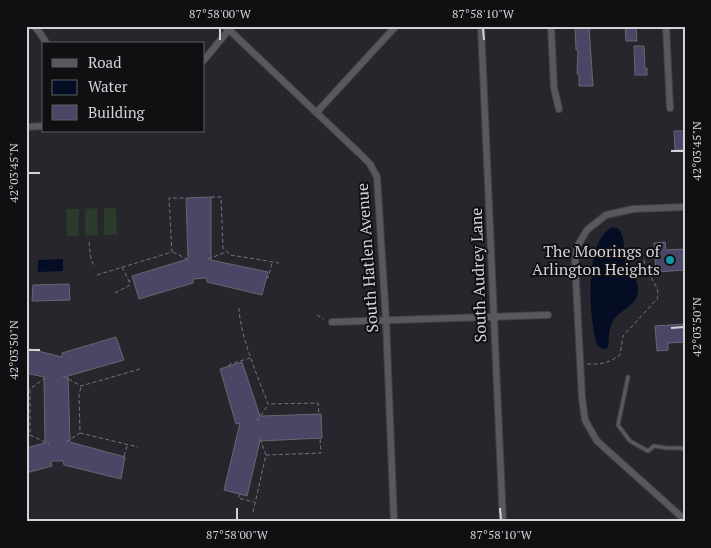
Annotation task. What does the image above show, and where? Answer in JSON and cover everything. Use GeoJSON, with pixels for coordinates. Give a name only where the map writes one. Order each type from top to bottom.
{"type":"FeatureCollection","features":[{"type":"Feature","properties":{"kind":"street"},"geometry":{"type":"LineString","coordinates":[[34,26],[46,42]]}},
{"type":"Feature","properties":{"kind":"street"},"geometry":{"type":"LineString","coordinates":[[317,112],[396,26]]}},
{"type":"Feature","properties":{"kind":"street","name":"South Audrey Lane"},"geometry":{"type":"LineString","coordinates":[[481,26],[503,522]]}},
{"type":"Feature","properties":{"kind":"street"},"geometry":{"type":"LineString","coordinates":[[551,26],[554,88],[559,109]]}},
{"type":"Feature","properties":{"kind":"street"},"geometry":{"type":"LineString","coordinates":[[666,26],[670,108]]}},
{"type":"Feature","properties":{"kind":"street"},"geometry":{"type":"LineString","coordinates":[[205,59],[228,27]]}},
{"type":"Feature","properties":{"kind":"street","name":"South Hatlen Avenue"},"geometry":{"type":"LineString","coordinates":[[228,27],[370,164],[377,178],[386,320],[394,522]]}},
{"type":"Feature","properties":{"kind":"street"},"geometry":{"type":"LineString","coordinates":[[26,127],[42,126]]}},
{"type":"Feature","properties":{"kind":"street"},"geometry":{"type":"LineString","coordinates":[[685,207],[633,209],[606,215],[588,230],[577,247],[575,263],[582,398],[586,420],[592,433],[604,448],[685,520]]}},
{"type":"Feature","properties":{"kind":"street"},"geometry":{"type":"LineString","coordinates":[[332,322],[548,314]]}},
{"type":"Feature","properties":{"kind":"lane"},"geometry":{"type":"LineString","coordinates":[[628,377],[618,425],[630,441],[648,451],[654,446],[685,449]]}},
{"type":"Feature","properties":{"kind":"path"},"geometry":{"type":"LineString","coordinates":[[210,197],[221,197],[223,248],[230,255],[279,263]]}},
{"type":"Feature","properties":{"kind":"path"},"geometry":{"type":"LineString","coordinates":[[172,252],[169,198],[186,198]]}},
{"type":"Feature","properties":{"kind":"path"},"geometry":{"type":"LineString","coordinates":[[89,242],[94,265]]}},
{"type":"Feature","properties":{"kind":"path"},"geometry":{"type":"LineString","coordinates":[[97,275],[172,252],[187,259]]}},
{"type":"Feature","properties":{"kind":"path"},"geometry":{"type":"LineString","coordinates":[[208,259],[227,252]]}},
{"type":"Feature","properties":{"kind":"path"},"geometry":{"type":"LineString","coordinates":[[586,364],[598,365],[610,362],[620,355],[623,336],[657,299],[658,289],[645,269],[644,259]]}},
{"type":"Feature","properties":{"kind":"path"},"geometry":{"type":"LineString","coordinates":[[266,278],[268,278],[272,262]]}},
{"type":"Feature","properties":{"kind":"path"},"geometry":{"type":"LineString","coordinates":[[115,293],[130,285],[122,266]]}},
{"type":"Feature","properties":{"kind":"path"},"geometry":{"type":"LineString","coordinates":[[129,281],[133,280]]}},
{"type":"Feature","properties":{"kind":"path"},"geometry":{"type":"LineString","coordinates":[[240,308],[240,316],[251,358],[268,404]]}},
{"type":"Feature","properties":{"kind":"path"},"geometry":{"type":"LineString","coordinates":[[317,316],[332,322]]}},
{"type":"Feature","properties":{"kind":"path"},"geometry":{"type":"LineString","coordinates":[[229,366],[230,364],[251,358]]}},
{"type":"Feature","properties":{"kind":"path"},"geometry":{"type":"LineString","coordinates":[[63,376],[81,386],[140,369]]}},
{"type":"Feature","properties":{"kind":"path"},"geometry":{"type":"LineString","coordinates":[[26,388],[30,389],[48,376]]}},
{"type":"Feature","properties":{"kind":"path"},"geometry":{"type":"LineString","coordinates":[[80,433],[79,394],[81,386]]}},
{"type":"Feature","properties":{"kind":"path"},"geometry":{"type":"LineString","coordinates":[[30,389],[30,435]]}},
{"type":"Feature","properties":{"kind":"path"},"geometry":{"type":"LineString","coordinates":[[268,404],[318,402],[319,414]]}},
{"type":"Feature","properties":{"kind":"path"},"geometry":{"type":"LineString","coordinates":[[257,421],[268,404]]}},
{"type":"Feature","properties":{"kind":"path"},"geometry":{"type":"LineString","coordinates":[[66,442],[80,433],[138,447]]}},
{"type":"Feature","properties":{"kind":"path"},"geometry":{"type":"LineString","coordinates":[[26,436],[30,435],[49,444]]}},
{"type":"Feature","properties":{"kind":"path"},"geometry":{"type":"LineString","coordinates":[[253,512],[266,456],[259,436]]}},
{"type":"Feature","properties":{"kind":"path"},"geometry":{"type":"LineString","coordinates":[[266,456],[321,453],[320,438]]}},
{"type":"Feature","properties":{"kind":"path"},"geometry":{"type":"LineString","coordinates":[[124,456],[128,445]]}},
{"type":"Feature","properties":{"kind":"path"},"geometry":{"type":"LineString","coordinates":[[240,494],[238,498],[255,502]]}},
{"type":"Feature","properties":{"kind":"green space"},"geometry":{"type":"Polygon","coordinates":[[[97,208],[98,235],[85,236],[85,209],[97,208]]]}},
{"type":"Feature","properties":{"kind":"green space"},"geometry":{"type":"Polygon","coordinates":[[[104,208],[116,208],[117,235],[104,235],[104,208]]]}},
{"type":"Feature","properties":{"kind":"green space"},"geometry":{"type":"Polygon","coordinates":[[[66,209],[79,209],[79,236],[67,236],[66,209]]]}},
{"type":"Feature","properties":{"kind":"water"},"geometry":{"type":"Polygon","coordinates":[[[613,227],[619,229],[623,237],[625,260],[638,288],[636,299],[611,324],[608,348],[603,349],[597,345],[594,333],[591,281],[597,247],[603,234],[613,227]]]}},
{"type":"Feature","properties":{"kind":"water"},"geometry":{"type":"Polygon","coordinates":[[[63,259],[63,271],[38,272],[38,260],[63,259]]]}},
{"type":"Feature","properties":{"kind":"building"},"geometry":{"type":"Polygon","coordinates":[[[575,26],[589,26],[593,86],[579,86],[575,26]]]}},
{"type":"Feature","properties":{"kind":"building"},"geometry":{"type":"Polygon","coordinates":[[[625,26],[636,26],[637,41],[626,41],[625,26]]]}},
{"type":"Feature","properties":{"kind":"building"},"geometry":{"type":"Polygon","coordinates":[[[634,46],[644,46],[647,75],[635,75],[634,46]]]}},
{"type":"Feature","properties":{"kind":"building"},"geometry":{"type":"Polygon","coordinates":[[[674,131],[684,131],[685,149],[675,150],[674,131]]]}},
{"type":"Feature","properties":{"kind":"building"},"geometry":{"type":"Polygon","coordinates":[[[211,197],[211,260],[268,272],[262,295],[207,282],[207,278],[193,279],[193,283],[139,299],[132,276],[188,259],[186,198],[211,197]]]}},
{"type":"Feature","properties":{"kind":"building","name":"The Moorings of Arlington Heights"},"geometry":{"type":"Polygon","coordinates":[[[665,242],[666,250],[685,249],[685,270],[656,272],[654,243],[665,242]]]}},
{"type":"Feature","properties":{"kind":"building"},"geometry":{"type":"Polygon","coordinates":[[[69,284],[70,300],[32,301],[33,285],[69,284]]]}},
{"type":"Feature","properties":{"kind":"building","name":"The Moorings of Arlington Heights"},"geometry":{"type":"Polygon","coordinates":[[[685,324],[685,342],[668,343],[668,350],[657,351],[655,326],[685,324]]]}},
{"type":"Feature","properties":{"kind":"building"},"geometry":{"type":"Polygon","coordinates":[[[116,337],[124,360],[68,376],[70,442],[125,457],[121,479],[64,465],[63,461],[51,461],[52,466],[26,473],[26,448],[45,443],[44,377],[26,373],[26,348],[62,357],[62,353],[116,337]]]}},
{"type":"Feature","properties":{"kind":"building"},"geometry":{"type":"Polygon","coordinates":[[[242,362],[260,416],[321,414],[322,438],[260,441],[247,496],[224,490],[240,423],[236,424],[220,369],[242,362]]]}},
{"type":"Feature","properties":{"kind":"place","name":"The Moorings of Arlington Heights"},"geometry":{"type":"Point","coordinates":[670,260]}}]}
